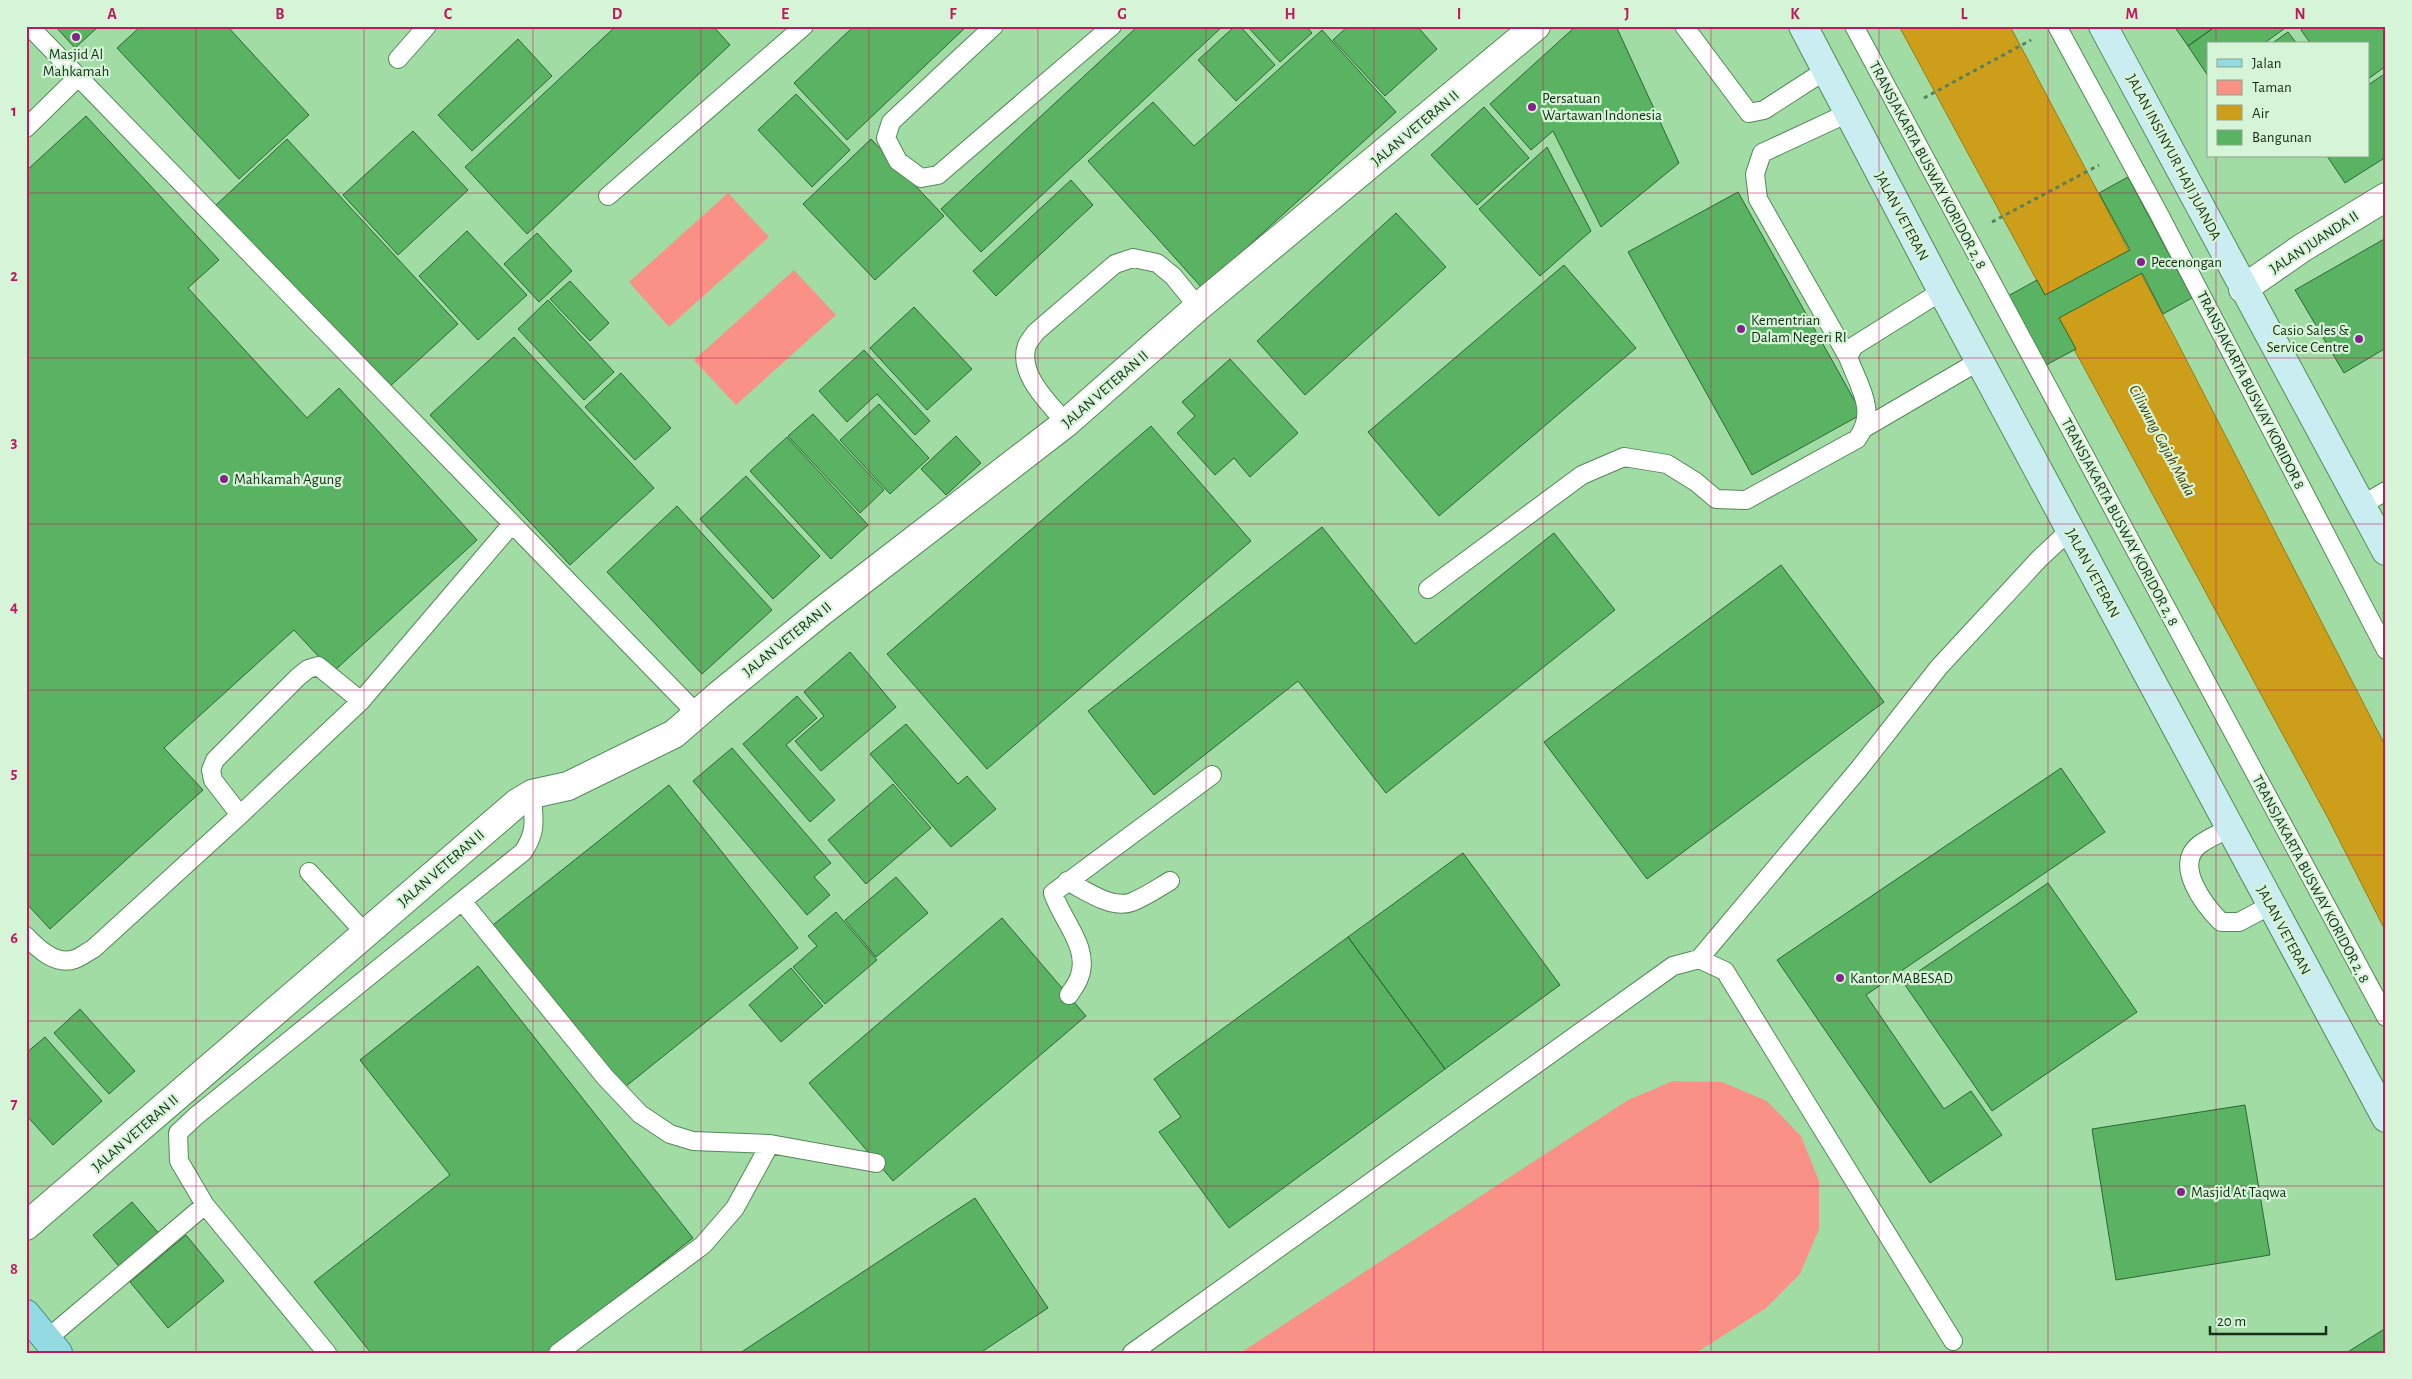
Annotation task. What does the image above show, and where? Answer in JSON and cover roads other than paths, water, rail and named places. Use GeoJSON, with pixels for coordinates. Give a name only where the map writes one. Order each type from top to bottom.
{"type":"FeatureCollection","features":[{"type":"Feature","properties":{"kind":"main road","name":"JALAN VETERAN"},"geometry":{"type":"LineString","coordinates":[[1803,26],[1942,292],[2386,1118]]}},
{"type":"Feature","properties":{"kind":"main road","name":"JALAN INSINYUR HAJI JUANDA"},"geometry":{"type":"LineString","coordinates":[[2111,29],[2243,289],[2386,551]]}},
{"type":"Feature","properties":{"kind":"main road"},"geometry":{"type":"LineString","coordinates":[[26,1314],[53,1346]]}},
{"type":"Feature","properties":{"kind":"street","name":"JALAN VETERAN II"},"geometry":{"type":"LineString","coordinates":[[26,1226],[517,803],[532,794],[568,786],[674,734],[698,715],[718,695],[821,612],[1066,423],[1198,307],[1536,26]]}},
{"type":"Feature","properties":{"kind":"street","name":"JALAN JUANDA II"},"geometry":{"type":"LineString","coordinates":[[2243,289],[2302,248],[2386,197]]}},
{"type":"Feature","properties":{"kind":"lane"},"geometry":{"type":"LineString","coordinates":[[29,26],[698,715]]}},
{"type":"Feature","properties":{"kind":"lane"},"geometry":{"type":"LineString","coordinates":[[398,59],[427,26]]}},
{"type":"Feature","properties":{"kind":"lane"},"geometry":{"type":"LineString","coordinates":[[608,196],[804,26]]}},
{"type":"Feature","properties":{"kind":"lane"},"geometry":{"type":"LineString","coordinates":[[994,26],[891,122],[886,138],[898,161],[921,178],[938,176],[1112,26]]}},
{"type":"Feature","properties":{"kind":"lane"},"geometry":{"type":"LineString","coordinates":[[1684,26],[1749,112],[1764,110],[1826,70]]}},
{"type":"Feature","properties":{"kind":"lane","name":"TRANSJAKARTA BUSWAY KORIDOR 2, 8"},"geometry":{"type":"LineString","coordinates":[[1854,26],[2386,1017]]}},
{"type":"Feature","properties":{"kind":"lane","name":"TRANSJAKARTA BUSWAY KORIDOR 8"},"geometry":{"type":"LineString","coordinates":[[2057,26],[2160,214],[2386,650]]}},
{"type":"Feature","properties":{"kind":"lane"},"geometry":{"type":"LineString","coordinates":[[26,128],[78,77]]}},
{"type":"Feature","properties":{"kind":"lane"},"geometry":{"type":"LineString","coordinates":[[1848,113],[1762,153],[1755,174],[1758,199],[1848,357],[1868,409],[1866,427]]}},
{"type":"Feature","properties":{"kind":"lane"},"geometry":{"type":"LineString","coordinates":[[1066,423],[1042,395],[1028,372],[1027,345],[1036,332],[1116,264],[1133,258],[1157,263],[1173,276],[1198,307]]}},
{"type":"Feature","properties":{"kind":"lane"},"geometry":{"type":"LineString","coordinates":[[1848,357],[1854,346],[1942,292]]}},
{"type":"Feature","properties":{"kind":"lane"},"geometry":{"type":"LineString","coordinates":[[1428,588],[1582,475],[1624,456],[1667,464],[1696,482],[1716,499],[1746,500],[1857,439],[1866,427],[1979,361]]}},
{"type":"Feature","properties":{"kind":"lane"},"geometry":{"type":"LineString","coordinates":[[2362,505],[2386,491]]}},
{"type":"Feature","properties":{"kind":"lane"},"geometry":{"type":"LineString","coordinates":[[26,936],[40,950],[59,960],[74,960],[93,949],[361,701],[512,524]]}},
{"type":"Feature","properties":{"kind":"lane"},"geometry":{"type":"LineString","coordinates":[[1699,960],[1858,770],[1938,667],[2039,559],[2070,530]]}},
{"type":"Feature","properties":{"kind":"lane"},"geometry":{"type":"LineString","coordinates":[[240,815],[213,780],[211,770],[215,760],[298,677],[308,669],[318,666],[361,701]]}},
{"type":"Feature","properties":{"kind":"lane"},"geometry":{"type":"LineString","coordinates":[[1069,995],[1080,978],[1081,948],[1058,909],[1053,893],[1212,775]]}},
{"type":"Feature","properties":{"kind":"lane"},"geometry":{"type":"LineString","coordinates":[[327,1353],[205,1204],[179,1161],[178,1133],[523,852],[534,833],[532,794]]}},
{"type":"Feature","properties":{"kind":"lane"},"geometry":{"type":"LineString","coordinates":[[2230,828],[2198,846],[2188,859],[2189,872],[2196,887],[2221,922],[2239,922],[2271,905]]}},
{"type":"Feature","properties":{"kind":"lane"},"geometry":{"type":"LineString","coordinates":[[309,872],[365,934]]}},
{"type":"Feature","properties":{"kind":"lane"},"geometry":{"type":"LineString","coordinates":[[1067,881],[1112,902],[1123,904],[1133,902],[1170,881]]}},
{"type":"Feature","properties":{"kind":"lane"},"geometry":{"type":"LineString","coordinates":[[462,900],[605,1077],[640,1114],[670,1134],[693,1141],[770,1144],[876,1163]]}},
{"type":"Feature","properties":{"kind":"lane"},"geometry":{"type":"LineString","coordinates":[[1132,1353],[1673,966],[1699,960],[1725,971],[1953,1341]]}},
{"type":"Feature","properties":{"kind":"lane"},"geometry":{"type":"LineString","coordinates":[[558,1353],[703,1245],[734,1208],[770,1144]]}},
{"type":"Feature","properties":{"kind":"lane"},"geometry":{"type":"LineString","coordinates":[[53,1346],[205,1204]]}},
{"type":"Feature","properties":{"kind":"water","name":"Ciliwung Gajah Mada"},"geometry":{"type":"Polygon","coordinates":[[[1899,26],[2010,26],[2174,336],[2386,747],[2386,932],[2328,818],[1899,26]]]}},
{"type":"Feature","properties":{"kind":"place","name":"Masjid Al Mahkamah"},"geometry":{"type":"Point","coordinates":[76,37]}},
{"type":"Feature","properties":{"kind":"place","name":"Persatuan Wartawan Indonesia"},"geometry":{"type":"Point","coordinates":[1532,107]}},
{"type":"Feature","properties":{"kind":"place","name":"Pecenongan"},"geometry":{"type":"Point","coordinates":[2141,262]}},
{"type":"Feature","properties":{"kind":"place","name":"Kementrian Dalam Negeri RI"},"geometry":{"type":"Point","coordinates":[1741,329]}},
{"type":"Feature","properties":{"kind":"place","name":"Casio Sales & Service Centre"},"geometry":{"type":"Point","coordinates":[2359,339]}},
{"type":"Feature","properties":{"kind":"place","name":"Mahkamah Agung"},"geometry":{"type":"Point","coordinates":[224,479]}},
{"type":"Feature","properties":{"kind":"place","name":"Kantor MABESAD"},"geometry":{"type":"Point","coordinates":[1840,978]}},
{"type":"Feature","properties":{"kind":"place","name":"Masjid At Taqwa"},"geometry":{"type":"Point","coordinates":[2181,1192]}}]}
